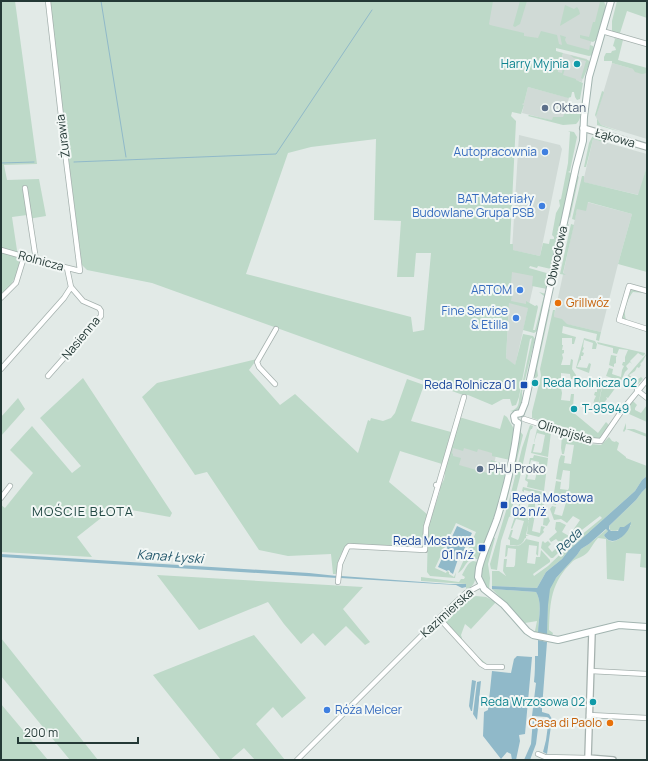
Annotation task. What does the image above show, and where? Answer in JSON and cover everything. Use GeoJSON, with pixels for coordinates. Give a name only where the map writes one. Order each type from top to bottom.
{"type":"FeatureCollection","features":[{"type":"Feature","properties":{"kind":"main road","name":"Obwodowa"},"geometry":{"type":"LineString","coordinates":[[481,585],[478,577],[479,568],[507,485],[576,167],[583,141],[583,128],[589,77],[611,1]]}},
{"type":"Feature","properties":{"kind":"main road","name":"Kazimierska"},"geometry":{"type":"LineString","coordinates":[[481,585],[504,605],[527,631],[536,636],[558,640],[619,625],[647,627]]}},
{"type":"Feature","properties":{"kind":"street","name":"Żurawia"},"geometry":{"type":"LineString","coordinates":[[48,1],[80,271]]}},
{"type":"Feature","properties":{"kind":"street"},"geometry":{"type":"LineString","coordinates":[[602,31],[647,44]]}},
{"type":"Feature","properties":{"kind":"street","name":"Łąkowa"},"geometry":{"type":"LineString","coordinates":[[583,128],[647,147]]}},
{"type":"Feature","properties":{"kind":"street"},"geometry":{"type":"LineString","coordinates":[[25,188],[36,260]]}},
{"type":"Feature","properties":{"kind":"street","name":"Rolnicza"},"geometry":{"type":"LineString","coordinates":[[1,250],[80,271]]}},
{"type":"Feature","properties":{"kind":"street"},"geometry":{"type":"LineString","coordinates":[[1,298],[16,283],[24,257]]}},
{"type":"Feature","properties":{"kind":"street"},"geometry":{"type":"LineString","coordinates":[[1,369],[64,298],[71,287],[67,268]]}},
{"type":"Feature","properties":{"kind":"street"},"geometry":{"type":"LineString","coordinates":[[647,291],[630,286],[619,320],[647,329]]}},
{"type":"Feature","properties":{"kind":"street","name":"Nasienna"},"geometry":{"type":"LineString","coordinates":[[48,376],[101,316],[101,311],[99,308],[83,301],[71,287]]}},
{"type":"Feature","properties":{"kind":"street"},"geometry":{"type":"LineString","coordinates":[[275,384],[259,367],[257,362],[276,329]]}},
{"type":"Feature","properties":{"kind":"street","name":"Olimpijska"},"geometry":{"type":"LineString","coordinates":[[521,418],[589,440],[601,441],[637,390],[647,380]]}},
{"type":"Feature","properties":{"kind":"street"},"geometry":{"type":"LineString","coordinates":[[637,390],[647,398]]}},
{"type":"Feature","properties":{"kind":"street"},"geometry":{"type":"LineString","coordinates":[[338,582],[340,564],[349,546],[425,550],[426,527],[437,485],[464,397]]}},
{"type":"Feature","properties":{"kind":"street"},"geometry":{"type":"LineString","coordinates":[[1,498],[10,486]]}},
{"type":"Feature","properties":{"kind":"street","name":"Kazimierska"},"geometry":{"type":"LineString","coordinates":[[297,760],[439,618],[466,593],[481,585]]}},
{"type":"Feature","properties":{"kind":"street"},"geometry":{"type":"LineString","coordinates":[[439,618],[481,664],[486,667],[502,667]]}},
{"type":"Feature","properties":{"kind":"street"},"geometry":{"type":"LineString","coordinates":[[588,758],[592,632]]}},
{"type":"Feature","properties":{"kind":"street"},"geometry":{"type":"LineString","coordinates":[[590,671],[647,674]]}},
{"type":"Feature","properties":{"kind":"street"},"geometry":{"type":"LineString","coordinates":[[589,715],[647,718]]}},
{"type":"Feature","properties":{"kind":"street"},"geometry":{"type":"LineString","coordinates":[[538,754],[545,757],[613,760]]}},
{"type":"Feature","properties":{"kind":"shaded area"},"geometry":{"type":"Polygon","coordinates":[[[490,1],[601,1],[588,55],[486,29],[490,1]]]}},
{"type":"Feature","properties":{"kind":"shaded area"},"geometry":{"type":"Polygon","coordinates":[[[563,53],[587,59],[582,82],[557,76],[563,53]]]}},
{"type":"Feature","properties":{"kind":"shaded area"},"geometry":{"type":"Polygon","coordinates":[[[612,63],[647,73],[647,139],[601,125],[596,117],[612,63]]]}},
{"type":"Feature","properties":{"kind":"shaded area","name":"Oktan"},"geometry":{"type":"Polygon","coordinates":[[[528,87],[569,98],[565,112],[572,114],[563,123],[522,113],[524,105],[522,103],[524,103],[528,87]]]}},
{"type":"Feature","properties":{"kind":"shaded area"},"geometry":{"type":"Polygon","coordinates":[[[519,135],[560,145],[562,149],[540,256],[512,250],[519,135]]]}},
{"type":"Feature","properties":{"kind":"shaded area"},"geometry":{"type":"Polygon","coordinates":[[[593,139],[647,154],[647,166],[639,195],[583,182],[593,139]]]}},
{"type":"Feature","properties":{"kind":"shaded area"},"geometry":{"type":"Polygon","coordinates":[[[579,200],[632,214],[601,332],[553,321],[579,200]]]}},
{"type":"Feature","properties":{"kind":"shaded area"},"geometry":{"type":"Polygon","coordinates":[[[511,269],[536,274],[515,366],[506,358],[511,269]]]}},
{"type":"Feature","properties":{"kind":"shaded area"},"geometry":{"type":"Polygon","coordinates":[[[457,434],[498,446],[491,478],[448,465],[457,434]]]}},
{"type":"Feature","properties":{"kind":"green space"},"geometry":{"type":"Polygon","coordinates":[[[1,1],[15,1],[37,164],[4,165],[7,180],[39,179],[46,216],[28,219],[27,215],[12,217],[19,266],[9,287],[1,293],[1,1]]]}},
{"type":"Feature","properties":{"kind":"green space"},"geometry":{"type":"Polygon","coordinates":[[[48,1],[493,1],[490,25],[524,33],[524,36],[538,38],[541,31],[557,35],[559,44],[562,45],[560,35],[566,37],[565,40],[567,44],[589,50],[590,45],[593,46],[593,55],[589,56],[556,48],[556,51],[563,53],[558,72],[562,73],[564,61],[567,62],[563,75],[583,83],[580,99],[577,100],[574,92],[572,92],[571,97],[568,98],[528,87],[524,103],[522,104],[524,105],[521,114],[512,112],[511,116],[516,121],[510,244],[513,244],[513,250],[540,256],[543,243],[549,244],[550,239],[554,239],[552,235],[556,213],[560,206],[559,200],[561,199],[568,163],[570,132],[568,131],[574,132],[577,137],[570,171],[568,172],[571,173],[572,179],[551,269],[538,266],[537,268],[530,266],[529,268],[550,274],[547,289],[532,286],[533,276],[512,272],[510,295],[512,295],[511,301],[526,304],[526,301],[535,306],[537,305],[538,307],[533,330],[535,330],[544,296],[539,292],[546,294],[537,331],[534,333],[523,330],[528,308],[509,303],[506,358],[515,365],[523,334],[533,336],[535,339],[522,392],[522,400],[519,409],[514,412],[510,411],[516,408],[519,403],[532,338],[530,339],[519,397],[516,405],[512,406],[510,399],[503,399],[492,405],[468,395],[463,395],[152,283],[87,270],[82,265],[48,1]],[[376,139],[311,147],[288,153],[246,274],[411,317],[413,332],[424,330],[431,253],[416,253],[414,277],[397,277],[401,221],[374,220],[376,139]]]}},
{"type":"Feature","properties":{"kind":"green space"},"geometry":{"type":"Polygon","coordinates":[[[520,1],[527,1],[520,24],[515,27],[513,26],[520,1]]]}},
{"type":"Feature","properties":{"kind":"green space"},"geometry":{"type":"Polygon","coordinates":[[[598,1],[604,1],[606,7],[596,40],[593,42],[580,38],[580,35],[589,37],[593,22],[595,22],[600,2],[598,1]]]}},
{"type":"Feature","properties":{"kind":"green space"},"geometry":{"type":"Polygon","coordinates":[[[617,1],[647,1],[647,18],[627,11],[620,33],[639,40],[612,32],[612,21],[617,1]]]}},
{"type":"Feature","properties":{"kind":"green space"},"geometry":{"type":"Polygon","coordinates":[[[565,5],[574,9],[577,7],[580,14],[560,26],[565,5]]]}},
{"type":"Feature","properties":{"kind":"green space"},"geometry":{"type":"Polygon","coordinates":[[[614,38],[623,40],[618,60],[647,68],[647,73],[642,74],[635,72],[633,69],[612,63],[612,61],[604,61],[606,53],[611,53],[612,51],[616,50],[613,46],[614,38]]]}},
{"type":"Feature","properties":{"kind":"green space"},"geometry":{"type":"Polygon","coordinates":[[[570,55],[588,60],[590,62],[583,79],[581,78],[586,61],[574,58],[570,55]]]}},
{"type":"Feature","properties":{"kind":"green space"},"geometry":{"type":"Polygon","coordinates":[[[602,91],[604,92],[596,117],[595,115],[602,91]]]}},
{"type":"Feature","properties":{"kind":"green space"},"geometry":{"type":"Polygon","coordinates":[[[571,103],[569,112],[572,111],[574,104],[579,104],[580,106],[580,117],[576,124],[563,125],[528,116],[552,120],[553,117],[563,117],[568,105],[571,103]]]}},
{"type":"Feature","properties":{"kind":"green space"},"geometry":{"type":"Polygon","coordinates":[[[596,117],[601,125],[621,132],[597,125],[596,117]]]}},
{"type":"Feature","properties":{"kind":"green space"},"geometry":{"type":"Polygon","coordinates":[[[594,136],[603,139],[603,142],[593,139],[586,167],[584,167],[589,143],[594,136]]]}},
{"type":"Feature","properties":{"kind":"green space"},"geometry":{"type":"Polygon","coordinates":[[[647,166],[647,272],[618,264],[632,214],[588,202],[586,211],[577,209],[575,220],[572,219],[582,176],[584,176],[584,182],[638,195],[647,166]]]}},
{"type":"Feature","properties":{"kind":"green space"},"geometry":{"type":"Polygon","coordinates":[[[579,176],[570,218],[568,216],[576,179],[579,176]]]}},
{"type":"Feature","properties":{"kind":"green space"},"geometry":{"type":"Polygon","coordinates":[[[569,224],[558,273],[557,269],[566,226],[569,224]]]}},
{"type":"Feature","properties":{"kind":"green space"},"geometry":{"type":"Polygon","coordinates":[[[571,224],[574,225],[563,273],[566,275],[560,274],[571,224]]]}},
{"type":"Feature","properties":{"kind":"green space"},"geometry":{"type":"Polygon","coordinates":[[[632,289],[644,293],[633,292],[631,295],[627,302],[625,311],[627,321],[622,319],[622,316],[630,292],[632,289]]]}},
{"type":"Feature","properties":{"kind":"green space"},"geometry":{"type":"Polygon","coordinates":[[[550,309],[537,369],[538,376],[535,379],[534,371],[547,311],[550,309]]]}},
{"type":"Feature","properties":{"kind":"green space"},"geometry":{"type":"Polygon","coordinates":[[[553,310],[555,310],[554,317],[562,319],[567,324],[601,332],[599,341],[596,340],[597,334],[563,326],[562,333],[576,337],[574,344],[572,344],[572,338],[562,338],[562,350],[564,350],[564,353],[562,354],[563,358],[561,365],[570,365],[571,359],[573,360],[572,369],[576,375],[575,379],[571,379],[570,374],[561,373],[561,384],[563,385],[563,388],[561,388],[561,400],[570,401],[571,394],[574,394],[573,407],[575,407],[573,410],[576,410],[574,413],[598,433],[606,422],[609,425],[600,438],[592,438],[532,418],[532,412],[541,376],[540,369],[553,310]]]}},
{"type":"Feature","properties":{"kind":"green space"},"geometry":{"type":"Polygon","coordinates":[[[584,338],[595,341],[597,344],[596,349],[592,349],[593,343],[584,340],[584,348],[582,352],[584,353],[583,356],[581,356],[581,360],[577,367],[587,368],[589,363],[591,364],[589,373],[576,368],[584,338]]]}},
{"type":"Feature","properties":{"kind":"green space"},"geometry":{"type":"Polygon","coordinates":[[[597,342],[645,354],[643,356],[638,353],[630,361],[632,364],[630,362],[626,366],[628,369],[621,381],[606,376],[609,368],[613,369],[612,374],[621,377],[624,366],[622,365],[623,362],[625,362],[625,357],[628,350],[619,349],[617,354],[613,353],[613,348],[598,344],[597,342]]]}},
{"type":"Feature","properties":{"kind":"green space"},"geometry":{"type":"Polygon","coordinates":[[[647,353],[639,368],[637,367],[635,371],[629,375],[636,381],[641,377],[643,379],[637,385],[632,383],[633,380],[627,379],[628,375],[647,353]]]}},
{"type":"Feature","properties":{"kind":"green space"},"geometry":{"type":"Polygon","coordinates":[[[611,355],[617,356],[614,367],[609,365],[611,355]]]}},
{"type":"Feature","properties":{"kind":"green space"},"geometry":{"type":"Polygon","coordinates":[[[257,359],[249,370],[280,405],[295,394],[358,453],[368,420],[370,421],[371,418],[383,421],[391,418],[395,413],[407,379],[424,385],[411,421],[451,432],[442,464],[400,451],[389,482],[428,515],[425,543],[423,547],[419,549],[351,544],[344,550],[340,557],[337,574],[333,574],[331,554],[288,556],[259,550],[207,472],[195,475],[142,397],[157,383],[257,359]]]}},
{"type":"Feature","properties":{"kind":"green space"},"geometry":{"type":"Polygon","coordinates":[[[83,378],[172,513],[170,517],[115,507],[77,537],[92,557],[1,552],[1,505],[5,508],[33,473],[10,450],[32,426],[72,473],[81,466],[40,418],[83,378]]]}},
{"type":"Feature","properties":{"kind":"green space"},"geometry":{"type":"Polygon","coordinates":[[[600,380],[603,381],[599,401],[595,409],[589,408],[593,408],[596,396],[594,395],[595,392],[597,392],[600,380]]]}},
{"type":"Feature","properties":{"kind":"green space"},"geometry":{"type":"Polygon","coordinates":[[[603,383],[616,387],[608,398],[606,397],[607,399],[598,410],[596,409],[603,383]]]}},
{"type":"Feature","properties":{"kind":"green space"},"geometry":{"type":"Polygon","coordinates":[[[18,398],[25,409],[1,436],[1,417],[18,398]]]}},
{"type":"Feature","properties":{"kind":"green space"},"geometry":{"type":"Polygon","coordinates":[[[633,401],[637,405],[635,410],[641,413],[647,405],[647,422],[629,414],[631,409],[628,407],[633,401]]]}},
{"type":"Feature","properties":{"kind":"green space"},"geometry":{"type":"Polygon","coordinates":[[[504,415],[507,417],[514,429],[510,460],[492,456],[492,453],[478,449],[477,452],[464,448],[463,451],[453,448],[452,453],[453,456],[461,458],[459,465],[487,473],[491,460],[507,465],[509,468],[492,525],[478,559],[470,560],[458,573],[476,532],[456,523],[435,568],[446,573],[447,571],[454,577],[456,572],[455,578],[430,576],[427,572],[428,527],[440,491],[440,486],[443,482],[445,474],[444,469],[459,417],[500,429],[504,415]]]}},
{"type":"Feature","properties":{"kind":"green space"},"geometry":{"type":"Polygon","coordinates":[[[626,423],[626,429],[624,432],[623,431],[626,423]]]}},
{"type":"Feature","properties":{"kind":"green space"},"geometry":{"type":"Polygon","coordinates":[[[530,425],[533,426],[530,431],[511,516],[509,517],[501,541],[497,570],[491,569],[490,564],[509,501],[522,448],[530,425]]]}},
{"type":"Feature","properties":{"kind":"green space"},"geometry":{"type":"Polygon","coordinates":[[[539,428],[551,432],[548,457],[531,453],[533,444],[535,444],[533,452],[541,453],[542,451],[545,435],[537,433],[534,443],[537,429],[539,428]]]}},
{"type":"Feature","properties":{"kind":"green space"},"geometry":{"type":"Polygon","coordinates":[[[626,429],[634,429],[647,434],[647,437],[626,429]]]}},
{"type":"Feature","properties":{"kind":"green space"},"geometry":{"type":"Polygon","coordinates":[[[519,430],[523,435],[506,504],[504,503],[515,463],[519,430]]]}},
{"type":"Feature","properties":{"kind":"green space"},"geometry":{"type":"Polygon","coordinates":[[[562,435],[590,444],[601,445],[609,437],[612,441],[619,443],[617,450],[626,458],[647,466],[647,476],[642,480],[635,491],[546,572],[537,588],[492,586],[492,571],[499,571],[506,576],[503,571],[504,559],[507,559],[506,567],[514,567],[515,565],[516,549],[508,548],[507,556],[505,557],[506,545],[520,545],[526,539],[539,542],[538,556],[536,554],[537,546],[529,545],[527,563],[535,564],[536,557],[540,557],[541,550],[550,562],[533,574],[534,576],[548,566],[574,541],[602,518],[600,516],[578,533],[553,558],[551,558],[541,548],[543,541],[545,543],[548,541],[551,544],[548,547],[552,552],[561,544],[556,539],[551,542],[549,539],[557,532],[555,529],[556,522],[566,525],[562,532],[569,536],[580,520],[573,516],[567,523],[561,519],[554,520],[550,509],[552,506],[556,507],[554,514],[562,516],[567,499],[567,497],[559,495],[556,505],[552,504],[556,481],[561,482],[560,489],[568,490],[569,488],[570,471],[563,470],[561,480],[556,479],[561,455],[565,456],[564,463],[571,464],[574,445],[566,444],[564,454],[562,454],[562,435]]]}},
{"type":"Feature","properties":{"kind":"green space"},"geometry":{"type":"Polygon","coordinates":[[[534,455],[548,458],[544,491],[527,487],[528,482],[525,480],[527,471],[529,471],[527,479],[535,480],[539,462],[531,460],[528,469],[530,458],[533,458],[534,455]]]}},
{"type":"Feature","properties":{"kind":"green space"},"geometry":{"type":"Polygon","coordinates":[[[523,487],[543,492],[544,508],[538,506],[537,497],[535,499],[535,508],[545,509],[550,521],[547,526],[543,525],[544,515],[537,513],[535,515],[532,531],[540,533],[541,526],[545,527],[543,530],[544,532],[539,537],[527,534],[529,519],[526,514],[517,511],[520,501],[519,508],[527,510],[532,492],[522,491],[523,487]]]}},
{"type":"Feature","properties":{"kind":"green space"},"geometry":{"type":"Polygon","coordinates":[[[647,487],[647,568],[640,567],[641,554],[626,553],[624,581],[607,579],[606,539],[598,538],[584,556],[573,561],[556,584],[550,610],[549,630],[553,633],[552,636],[547,635],[547,604],[545,586],[556,578],[581,549],[607,529],[608,531],[604,535],[607,539],[615,541],[619,539],[631,525],[615,531],[610,530],[609,526],[647,487]]]}},
{"type":"Feature","properties":{"kind":"green space"},"geometry":{"type":"Polygon","coordinates":[[[519,513],[526,515],[529,521],[526,535],[529,536],[526,536],[528,539],[525,538],[519,545],[510,545],[510,540],[508,539],[511,530],[513,530],[511,537],[518,540],[524,521],[516,519],[512,529],[511,528],[515,516],[518,516],[519,513]]]}},
{"type":"Feature","properties":{"kind":"green space"},"geometry":{"type":"Polygon","coordinates":[[[493,537],[495,538],[488,564],[490,578],[489,590],[482,577],[482,571],[485,557],[493,537]]]}},
{"type":"Feature","properties":{"kind":"green space"},"geometry":{"type":"Polygon","coordinates":[[[473,561],[478,562],[474,582],[473,585],[466,589],[466,584],[421,581],[421,577],[459,582],[461,579],[464,579],[465,577],[462,575],[468,565],[473,561]]]}},
{"type":"Feature","properties":{"kind":"green space"},"geometry":{"type":"Polygon","coordinates":[[[157,575],[363,587],[343,609],[370,642],[365,645],[346,626],[325,646],[313,633],[301,644],[268,602],[199,630],[157,575]]]}},
{"type":"Feature","properties":{"kind":"green space"},"geometry":{"type":"Polygon","coordinates":[[[492,589],[536,592],[540,606],[538,633],[532,631],[535,631],[537,621],[525,623],[492,589]]]}},
{"type":"Feature","properties":{"kind":"green space"},"geometry":{"type":"Polygon","coordinates":[[[476,596],[486,597],[496,602],[471,629],[465,624],[461,635],[464,644],[445,624],[444,619],[449,611],[457,604],[476,596]]]}},
{"type":"Feature","properties":{"kind":"green space"},"geometry":{"type":"Polygon","coordinates":[[[254,635],[306,698],[282,718],[273,707],[256,724],[285,760],[255,760],[244,748],[230,760],[221,760],[153,675],[254,635]]]}},
{"type":"Feature","properties":{"kind":"green space"},"geometry":{"type":"Polygon","coordinates":[[[1,638],[98,760],[70,760],[1,676],[1,638]]]}},
{"type":"Feature","properties":{"kind":"green space"},"geometry":{"type":"Polygon","coordinates":[[[468,649],[488,665],[482,663],[468,649]]]}},
{"type":"Feature","properties":{"kind":"green space"},"geometry":{"type":"Polygon","coordinates":[[[1,704],[48,760],[1,760],[1,704]]]}},
{"type":"Feature","properties":{"kind":"water"},"geometry":{"type":"Polygon","coordinates":[[[647,476],[647,487],[609,526],[611,531],[618,531],[620,527],[624,527],[631,522],[624,535],[611,541],[604,535],[608,531],[606,529],[581,549],[556,578],[550,589],[547,635],[538,633],[540,607],[536,592],[492,589],[492,586],[537,588],[546,572],[635,491],[642,480],[647,476]]]}},
{"type":"Feature","properties":{"kind":"water"},"geometry":{"type":"Polygon","coordinates":[[[457,526],[472,533],[463,552],[460,553],[453,574],[448,570],[447,571],[438,567],[457,526]]]}},
{"type":"Feature","properties":{"kind":"water"},"geometry":{"type":"Polygon","coordinates":[[[1,554],[309,573],[337,576],[337,578],[1,557],[1,554]]]}},
{"type":"Feature","properties":{"kind":"water"},"geometry":{"type":"Polygon","coordinates":[[[341,576],[466,584],[466,587],[462,588],[456,585],[341,578],[341,576]]]}},
{"type":"Feature","properties":{"kind":"water"},"geometry":{"type":"Polygon","coordinates":[[[538,640],[547,642],[542,712],[549,714],[552,719],[547,754],[543,752],[549,718],[532,716],[536,683],[534,682],[535,656],[538,656],[538,640]]]}},
{"type":"Feature","properties":{"kind":"water"},"geometry":{"type":"Polygon","coordinates":[[[517,656],[532,657],[525,734],[519,735],[520,741],[516,760],[512,760],[511,754],[507,752],[501,759],[483,736],[484,712],[488,710],[492,671],[511,673],[514,659],[517,656]]]}},
{"type":"Feature","properties":{"kind":"water"},"geometry":{"type":"Polygon","coordinates":[[[472,680],[476,681],[471,711],[469,706],[472,680]]]}},
{"type":"Feature","properties":{"kind":"water"},"geometry":{"type":"Polygon","coordinates":[[[481,681],[477,720],[473,714],[477,682],[481,681]]]}},
{"type":"Feature","properties":{"kind":"water"},"geometry":{"type":"Polygon","coordinates":[[[533,719],[539,720],[536,744],[530,760],[524,760],[531,744],[533,719]]]}},
{"type":"Feature","properties":{"kind":"waterway"},"geometry":{"type":"LineString","coordinates":[[101,1],[126,157]]}},
{"type":"Feature","properties":{"kind":"waterway"},"geometry":{"type":"LineString","coordinates":[[74,162],[276,154],[372,10]]}},
{"type":"Feature","properties":{"kind":"waterway"},"geometry":{"type":"LineString","coordinates":[[1,163],[34,162]]}},
{"type":"Feature","properties":{"kind":"place","name":"Harry Myjnia"},"geometry":{"type":"Point","coordinates":[577,64]}},
{"type":"Feature","properties":{"kind":"place","name":"Oktan"},"geometry":{"type":"Point","coordinates":[545,108]}},
{"type":"Feature","properties":{"kind":"place","name":"Autopracownia"},"geometry":{"type":"Point","coordinates":[545,152]}},
{"type":"Feature","properties":{"kind":"place","name":"BAT Materiały Budowlane Grupa PSB"},"geometry":{"type":"Point","coordinates":[542,206]}},
{"type":"Feature","properties":{"kind":"place","name":"ARTOM"},"geometry":{"type":"Point","coordinates":[520,290]}},
{"type":"Feature","properties":{"kind":"place","name":"Grillwóz"},"geometry":{"type":"Point","coordinates":[558,303]}},
{"type":"Feature","properties":{"kind":"place","name":"Fine Service & Etilla"},"geometry":{"type":"Point","coordinates":[516,318]}},
{"type":"Feature","properties":{"kind":"place","name":"Reda Rolnicza 02"},"geometry":{"type":"Point","coordinates":[535,383]}},
{"type":"Feature","properties":{"kind":"place","name":"Reda Rolnicza 01"},"geometry":{"type":"Point","coordinates":[524,385]}},
{"type":"Feature","properties":{"kind":"place","name":"T-95949"},"geometry":{"type":"Point","coordinates":[574,409]}},
{"type":"Feature","properties":{"kind":"place","name":"PHU Proko"},"geometry":{"type":"Point","coordinates":[480,469]}},
{"type":"Feature","properties":{"kind":"place","name":"Reda Mostowa 02 n/ż"},"geometry":{"type":"Point","coordinates":[504,505]}},
{"type":"Feature","properties":{"kind":"place","name":"Reda Mostowa 01 n/ż"},"geometry":{"type":"Point","coordinates":[482,548]}},
{"type":"Feature","properties":{"kind":"place","name":"Reda Wrzosowa 02"},"geometry":{"type":"Point","coordinates":[593,702]}},
{"type":"Feature","properties":{"kind":"place","name":"Róża Melcer"},"geometry":{"type":"Point","coordinates":[327,710]}},
{"type":"Feature","properties":{"kind":"place","name":"Casa di Paolo"},"geometry":{"type":"Point","coordinates":[610,723]}},
{"type":"Feature","properties":{"kind":"district","name":"MOŚCIE BŁOTA"},"geometry":{"type":"Point","coordinates":[83,511]}},
{"type":"Feature","properties":{"kind":"water label","name":"Reda"},"geometry":{"type":"Point","coordinates":[568,541]}},
{"type":"Feature","properties":{"kind":"water label","name":"Kanał Łyski"},"geometry":{"type":"Point","coordinates":[170,556]}}]}
